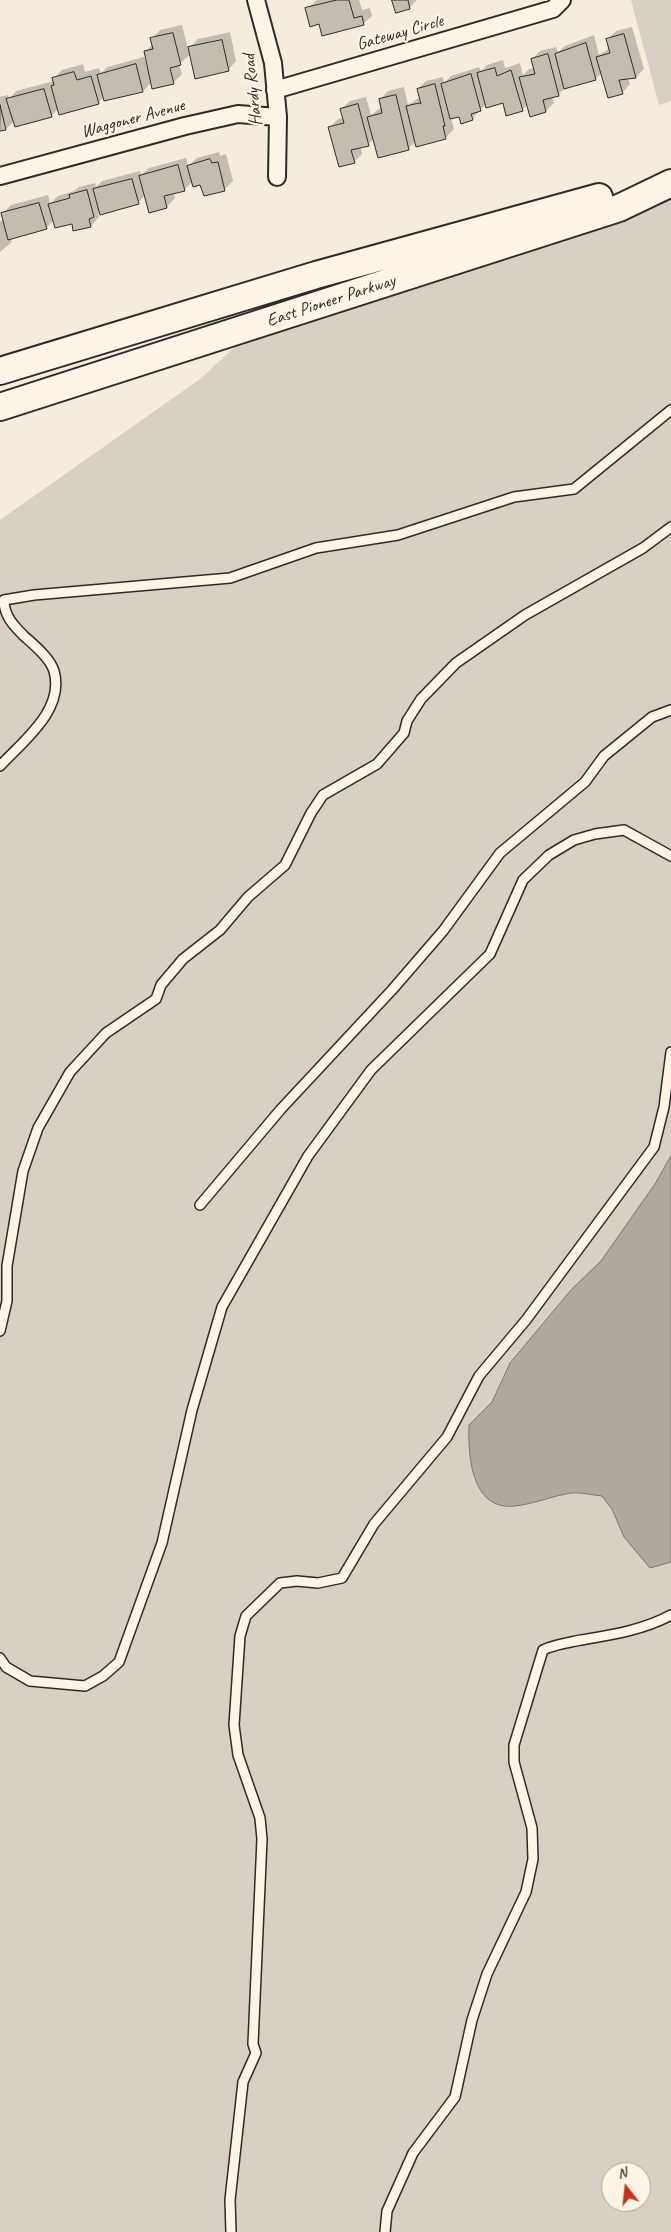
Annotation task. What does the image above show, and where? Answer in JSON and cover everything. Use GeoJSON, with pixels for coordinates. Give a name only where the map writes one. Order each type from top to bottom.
{"type":"FeatureCollection","features":[{"type":"Feature","properties":{"kind":"main road","name":"East Pioneer Parkway"},"geometry":{"type":"LineString","coordinates":[[0,372],[326,272],[614,193],[665,185]]}},
{"type":"Feature","properties":{"kind":"main road","name":"East Pioneer Parkway"},"geometry":{"type":"LineString","coordinates":[[0,407],[619,208],[665,185]]}},
{"type":"Feature","properties":{"kind":"street","name":"Hardy Road"},"geometry":{"type":"LineString","coordinates":[[256,0],[273,63],[278,117],[277,177]]}},
{"type":"Feature","properties":{"kind":"street","name":"Gateway Circle"},"geometry":{"type":"LineString","coordinates":[[275,90],[552,10],[562,0]]}},
{"type":"Feature","properties":{"kind":"street","name":"Waggoner Avenue"},"geometry":{"type":"LineString","coordinates":[[0,176],[184,126],[238,114],[278,117]]}},
{"type":"Feature","properties":{"kind":"lane"},"geometry":{"type":"LineString","coordinates":[[0,766],[46,716],[56,692],[54,670],[12,623],[4,607],[4,600],[34,594],[230,578],[316,548],[398,535],[514,497],[574,489],[671,410]]}},
{"type":"Feature","properties":{"kind":"lane"},"geometry":{"type":"LineString","coordinates":[[0,1331],[7,1301],[7,1266],[23,1171],[38,1128],[70,1072],[106,1033],[156,999],[161,985],[183,959],[220,930],[248,897],[285,865],[311,812],[323,795],[377,764],[404,734],[408,721],[421,699],[456,663],[525,615],[643,548],[671,527]]}},
{"type":"Feature","properties":{"kind":"lane"},"geometry":{"type":"LineString","coordinates":[[200,1205],[281,1109],[392,990],[443,931],[500,853],[584,782],[604,756],[652,717],[671,710]]}},
{"type":"Feature","properties":{"kind":"lane"},"geometry":{"type":"LineString","coordinates":[[0,1658],[6,1667],[30,1681],[85,1686],[103,1676],[119,1662],[162,1543],[192,1410],[222,1306],[308,1156],[371,1070],[490,954],[523,880],[557,850],[574,840],[595,834],[624,830],[671,856]]}},
{"type":"Feature","properties":{"kind":"lane"},"geometry":{"type":"LineString","coordinates":[[232,2232],[230,2200],[243,2082],[256,2053],[253,2044],[262,1839],[260,1818],[238,1755],[234,1725],[240,1636],[246,1616],[280,1583],[297,1581],[318,1584],[342,1578],[374,1524],[447,1437],[479,1376],[526,1320],[654,1147],[664,1107],[671,1052]]}},
{"type":"Feature","properties":{"kind":"lane"},"geometry":{"type":"LineString","coordinates":[[385,2232],[387,2211],[413,2154],[455,2097],[472,2020],[487,1974],[526,1892],[533,1859],[532,1828],[514,1762],[514,1745],[543,1650],[556,1644],[630,1630],[658,1622],[671,1615]]}},
{"type":"Feature","properties":{"kind":"shaded area"},"geometry":{"type":"Polygon","coordinates":[[[631,0],[671,0],[671,101],[659,105],[631,0]]]}},
{"type":"Feature","properties":{"kind":"shaded area"},"geometry":{"type":"Polygon","coordinates":[[[671,185],[671,2232],[0,2232],[0,520],[200,379],[238,344],[270,305],[671,185]]]}},
{"type":"Feature","properties":{"kind":"shaded area"},"geometry":{"type":"Polygon","coordinates":[[[671,1156],[671,1562],[650,1568],[624,1537],[612,1509],[602,1496],[571,1493],[515,1506],[500,1505],[489,1500],[475,1479],[470,1451],[469,1425],[492,1402],[510,1363],[571,1290],[601,1261],[655,1184],[671,1156]]]}},
{"type":"Feature","properties":{"kind":"building"},"geometry":{"type":"Polygon","coordinates":[[[337,0],[349,0],[354,18],[362,16],[364,25],[322,36],[319,24],[310,27],[305,8],[337,0]]]}},
{"type":"Feature","properties":{"kind":"building"},"geometry":{"type":"Polygon","coordinates":[[[392,0],[408,0],[410,9],[396,13],[392,0]]]}},
{"type":"Feature","properties":{"kind":"building"},"geometry":{"type":"Polygon","coordinates":[[[173,33],[181,65],[170,68],[174,84],[152,89],[144,51],[153,49],[150,38],[173,33]]]}},
{"type":"Feature","properties":{"kind":"building"},"geometry":{"type":"Polygon","coordinates":[[[624,34],[636,78],[619,80],[623,94],[608,98],[596,57],[610,53],[606,39],[624,34]]]}},
{"type":"Feature","properties":{"kind":"building"},"geometry":{"type":"Polygon","coordinates":[[[222,40],[229,71],[195,79],[188,47],[222,40]]]}},
{"type":"Feature","properties":{"kind":"building"},"geometry":{"type":"Polygon","coordinates":[[[586,43],[596,80],[564,89],[555,54],[586,43]]]}},
{"type":"Feature","properties":{"kind":"building"},"geometry":{"type":"Polygon","coordinates":[[[548,54],[559,96],[543,100],[546,112],[530,117],[519,77],[535,74],[531,59],[548,54]]]}},
{"type":"Feature","properties":{"kind":"building"},"geometry":{"type":"Polygon","coordinates":[[[136,64],[143,92],[104,101],[97,75],[136,64]]]}},
{"type":"Feature","properties":{"kind":"building"},"geometry":{"type":"Polygon","coordinates":[[[495,68],[497,76],[511,70],[523,111],[506,116],[503,103],[486,108],[477,73],[495,68]]]}},
{"type":"Feature","properties":{"kind":"building"},"geometry":{"type":"Polygon","coordinates":[[[74,72],[77,80],[91,76],[99,104],[59,115],[51,86],[54,85],[52,78],[74,72]]]}},
{"type":"Feature","properties":{"kind":"building"},"geometry":{"type":"Polygon","coordinates":[[[471,74],[481,111],[471,114],[473,120],[461,124],[459,117],[450,119],[441,84],[471,74]]]}},
{"type":"Feature","properties":{"kind":"building"},"geometry":{"type":"Polygon","coordinates":[[[435,84],[445,126],[443,126],[446,139],[416,147],[406,106],[421,104],[417,89],[435,84]]]}},
{"type":"Feature","properties":{"kind":"building"},"geometry":{"type":"Polygon","coordinates":[[[44,89],[52,117],[15,127],[6,99],[44,89]]]}},
{"type":"Feature","properties":{"kind":"building"},"geometry":{"type":"Polygon","coordinates":[[[396,95],[409,150],[378,158],[367,117],[382,113],[379,99],[396,95]]]}},
{"type":"Feature","properties":{"kind":"building"},"geometry":{"type":"Polygon","coordinates":[[[358,104],[369,146],[351,150],[355,163],[339,167],[328,127],[344,123],[340,109],[358,104]]]}},
{"type":"Feature","properties":{"kind":"building"},"geometry":{"type":"Polygon","coordinates":[[[0,105],[6,130],[0,131],[0,105]]]}},
{"type":"Feature","properties":{"kind":"building"},"geometry":{"type":"Polygon","coordinates":[[[210,159],[212,163],[218,162],[225,191],[204,196],[200,185],[193,187],[187,166],[210,159]]]}},
{"type":"Feature","properties":{"kind":"building"},"geometry":{"type":"Polygon","coordinates":[[[178,165],[185,191],[164,196],[167,208],[149,213],[139,176],[178,165]]]}},
{"type":"Feature","properties":{"kind":"building"},"geometry":{"type":"Polygon","coordinates":[[[132,179],[139,204],[100,215],[93,189],[132,179]]]}},
{"type":"Feature","properties":{"kind":"building"},"geometry":{"type":"Polygon","coordinates":[[[87,190],[94,217],[89,219],[91,227],[73,231],[72,224],[55,228],[48,204],[70,198],[69,195],[87,190]]]}},
{"type":"Feature","properties":{"kind":"building"},"geometry":{"type":"Polygon","coordinates":[[[39,203],[47,229],[8,240],[1,213],[39,203]]]}}]}
